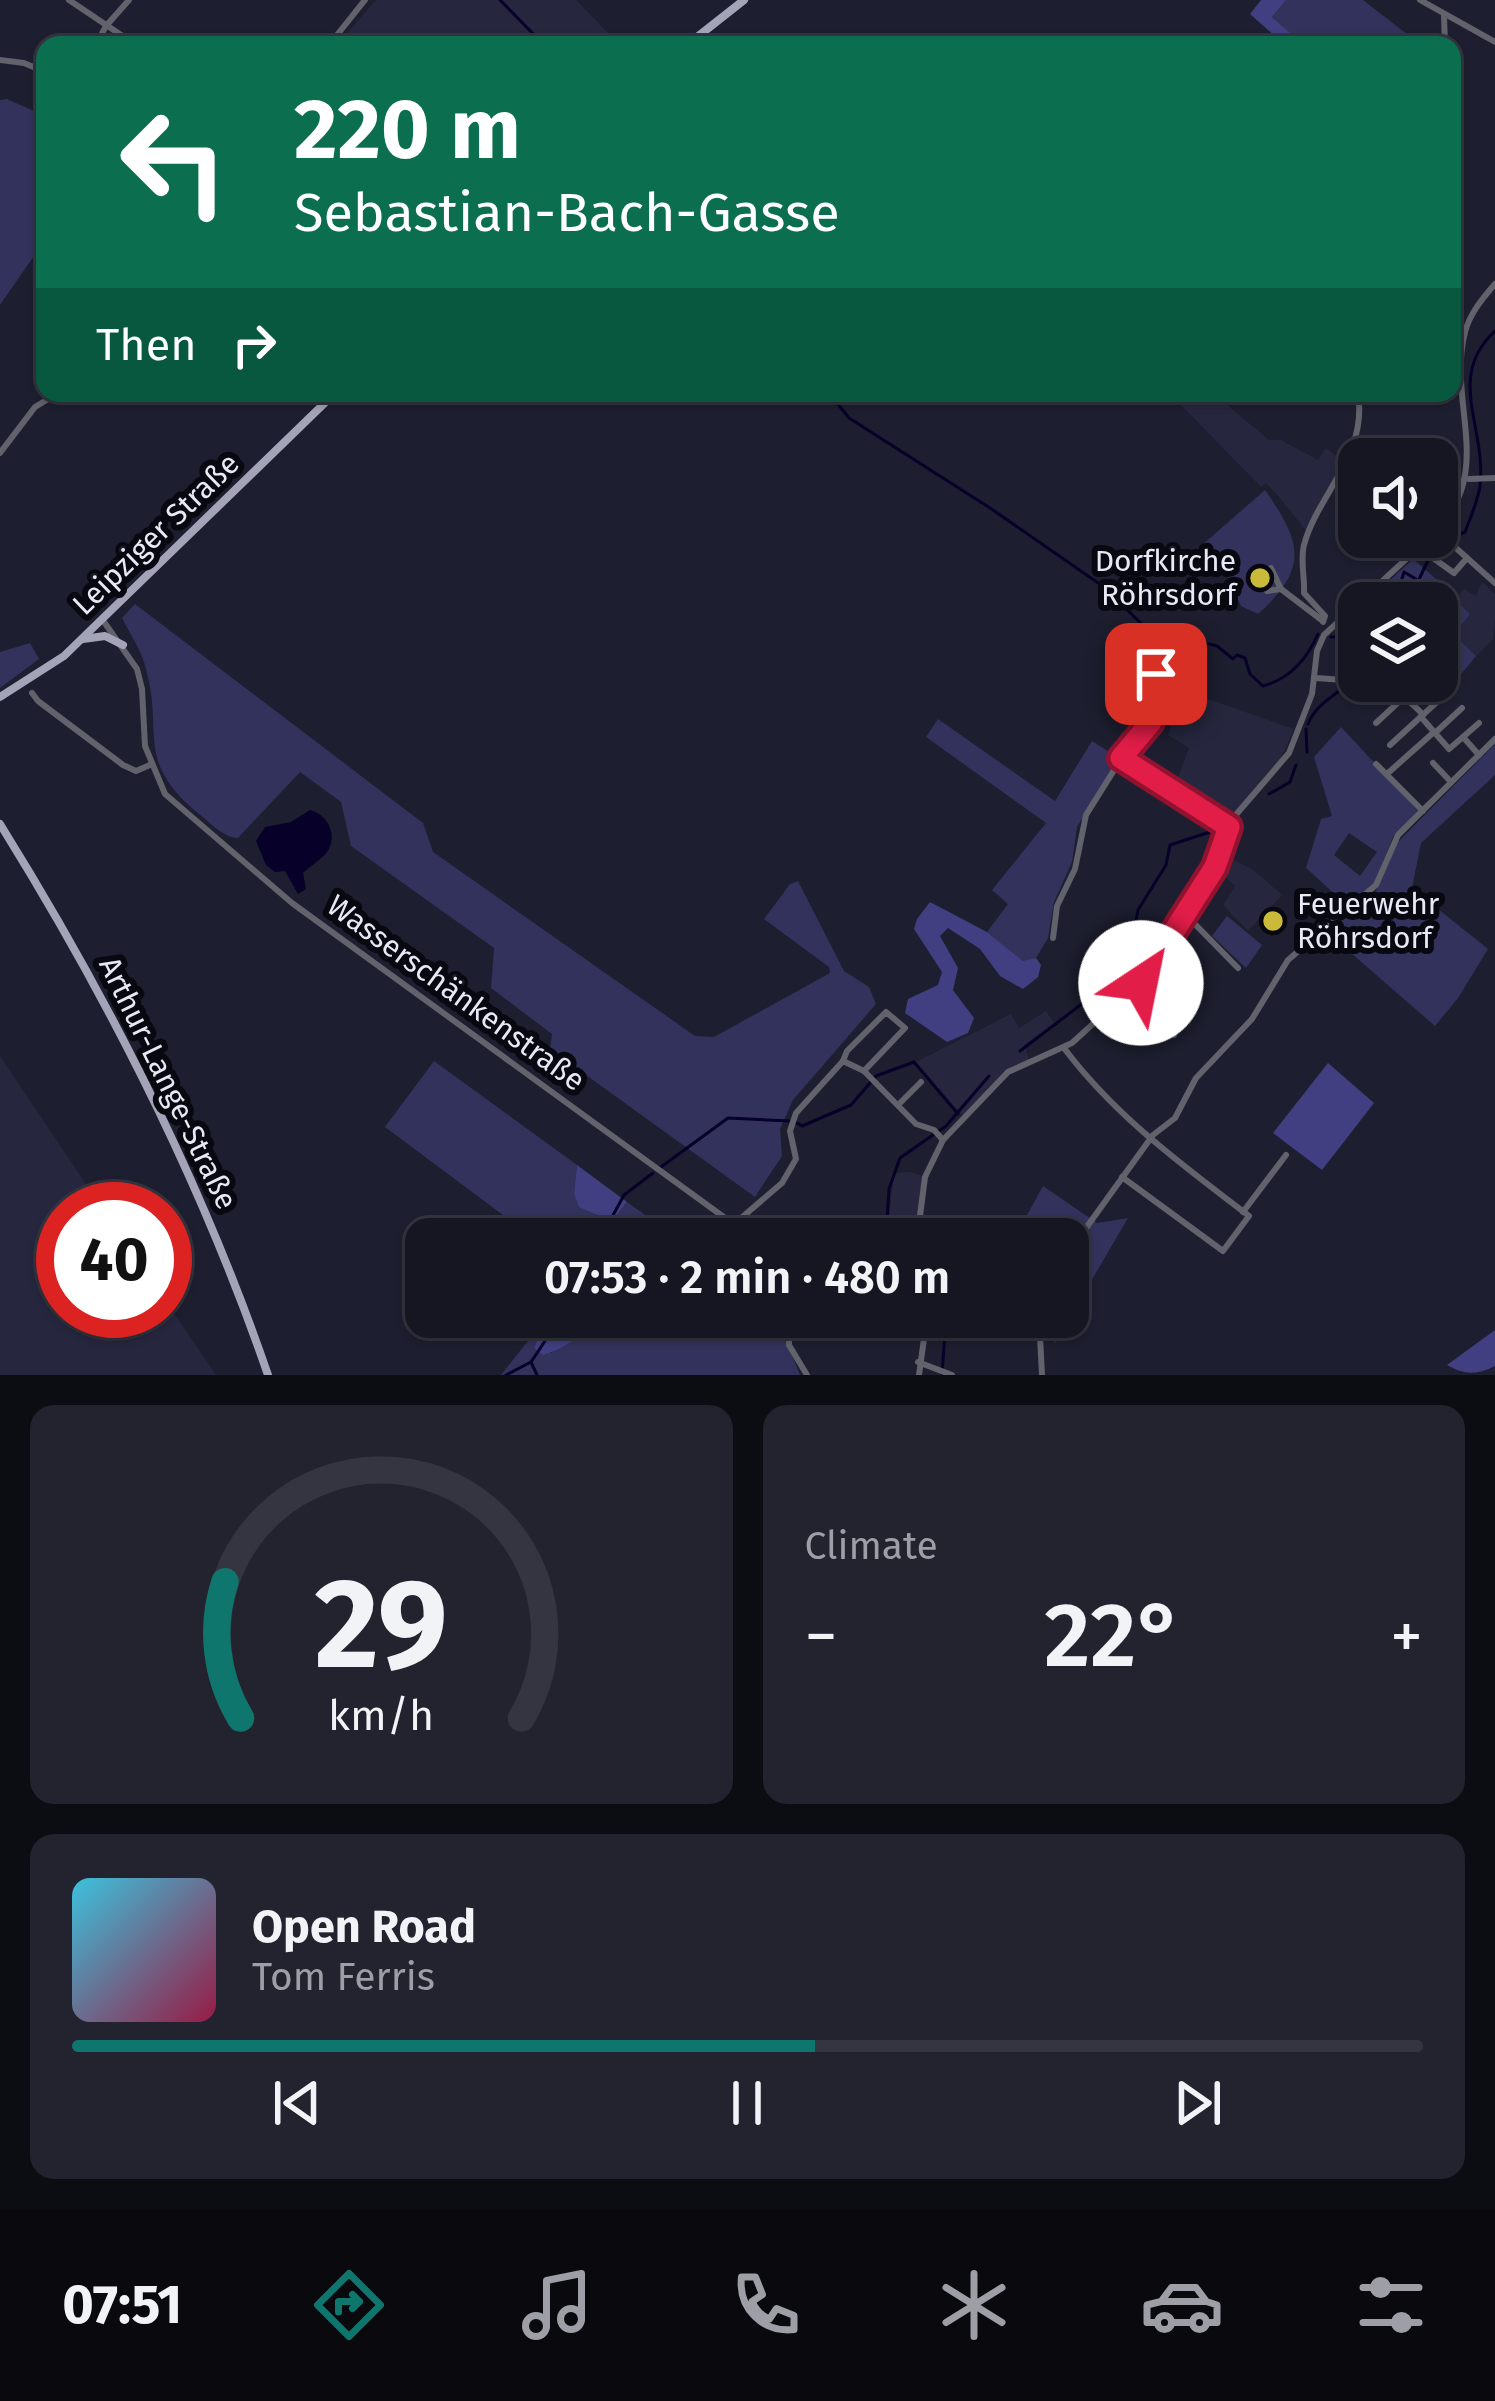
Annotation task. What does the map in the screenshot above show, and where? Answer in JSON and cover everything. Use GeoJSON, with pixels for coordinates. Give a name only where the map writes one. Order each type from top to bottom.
{"type":"FeatureCollection","features":[{"type":"Feature","properties":{"kind":"main road"},"geometry":{"type":"LineString","coordinates":[[698,36],[744,0]]}},
{"type":"Feature","properties":{"kind":"main road","name":"Leipziger Straße"},"geometry":{"type":"LineString","coordinates":[[0,697],[82,640],[326,402]]}},
{"type":"Feature","properties":{"kind":"main road"},"geometry":{"type":"LineString","coordinates":[[82,640],[105,636],[123,645]]}},
{"type":"Feature","properties":{"kind":"main road","name":"Arthur-Lange-Straße"},"geometry":{"type":"LineString","coordinates":[[0,824],[84,964],[145,1079],[214,1232],[268,1375]]}},
{"type":"Feature","properties":{"kind":"street"},"geometry":{"type":"LineString","coordinates":[[69,0],[122,36]]}},
{"type":"Feature","properties":{"kind":"street"},"geometry":{"type":"LineString","coordinates":[[101,36],[129,0]]}},
{"type":"Feature","properties":{"kind":"street"},"geometry":{"type":"LineString","coordinates":[[335,36],[365,0]]}},
{"type":"Feature","properties":{"kind":"street"},"geometry":{"type":"LineString","coordinates":[[1420,0],[1495,42]]}},
{"type":"Feature","properties":{"kind":"street"},"geometry":{"type":"LineString","coordinates":[[1439,0],[1444,36]]}},
{"type":"Feature","properties":{"kind":"street"},"geometry":{"type":"LineString","coordinates":[[0,60],[36,68]]}},
{"type":"Feature","properties":{"kind":"street"},"geometry":{"type":"LineString","coordinates":[[1458,508],[1475,479],[1462,362],[1464,335],[1495,284]]}},
{"type":"Feature","properties":{"kind":"street"},"geometry":{"type":"LineString","coordinates":[[0,453],[43,402]]}},
{"type":"Feature","properties":{"kind":"street"},"geometry":{"type":"LineString","coordinates":[[1353,438],[1358,402]]}},
{"type":"Feature","properties":{"kind":"street"},"geometry":{"type":"LineString","coordinates":[[1475,479],[1495,478]]}},
{"type":"Feature","properties":{"kind":"street"},"geometry":{"type":"LineString","coordinates":[[1327,625],[1325,616],[1304,593],[1303,552],[1338,483]]}},
{"type":"Feature","properties":{"kind":"street"},"geometry":{"type":"LineString","coordinates":[[1458,550],[1495,583]]}},
{"type":"Feature","properties":{"kind":"street"},"geometry":{"type":"LineString","coordinates":[[920,1218],[938,1135],[1008,1072],[1064,1048],[1141,983],[1215,867],[1240,808],[1289,753],[1327,625],[1405,558]]}},
{"type":"Feature","properties":{"kind":"street"},"geometry":{"type":"LineString","coordinates":[[1433,558],[1454,572],[1467,558]]}},
{"type":"Feature","properties":{"kind":"street"},"geometry":{"type":"LineString","coordinates":[[1271,568],[1280,589],[1327,625]]}},
{"type":"Feature","properties":{"kind":"street"},"geometry":{"type":"LineString","coordinates":[[1267,591],[1280,589]]}},
{"type":"Feature","properties":{"kind":"street"},"geometry":{"type":"LineString","coordinates":[[32,693],[123,765],[136,771],[150,765],[137,669],[102,620]]}},
{"type":"Feature","properties":{"kind":"street"},"geometry":{"type":"LineString","coordinates":[[1053,938],[1057,906],[1075,868],[1086,815],[1121,758],[1151,722],[1156,674]]}},
{"type":"Feature","properties":{"kind":"street"},"geometry":{"type":"LineString","coordinates":[[1315,678],[1338,680]]}},
{"type":"Feature","properties":{"kind":"street"},"geometry":{"type":"LineString","coordinates":[[1376,723],[1401,702]]}},
{"type":"Feature","properties":{"kind":"street"},"geometry":{"type":"LineString","coordinates":[[1411,702],[1449,749],[1479,723]]}},
{"type":"Feature","properties":{"kind":"street"},"geometry":{"type":"LineString","coordinates":[[1390,745],[1437,702]]}},
{"type":"Feature","properties":{"kind":"street"},"geometry":{"type":"LineString","coordinates":[[1388,773],[1462,708]]}},
{"type":"Feature","properties":{"kind":"street"},"geometry":{"type":"LineString","coordinates":[[1462,737],[1479,755]]}},
{"type":"Feature","properties":{"kind":"street"},"geometry":{"type":"LineString","coordinates":[[1089,1224],[1150,1141],[1175,1118],[1196,1078],[1252,1019],[1288,960],[1376,885],[1391,845],[1495,739]]}},
{"type":"Feature","properties":{"kind":"street"},"geometry":{"type":"LineString","coordinates":[[1121,758],[1229,827]]}},
{"type":"Feature","properties":{"kind":"street"},"geometry":{"type":"LineString","coordinates":[[1433,763],[1451,782]]}},
{"type":"Feature","properties":{"kind":"street"},"geometry":{"type":"LineString","coordinates":[[1376,764],[1424,811]]}},
{"type":"Feature","properties":{"kind":"street","name":"Wasserschänkenstraße"},"geometry":{"type":"LineString","coordinates":[[150,765],[165,794],[292,904],[723,1218]]}},
{"type":"Feature","properties":{"kind":"street"},"geometry":{"type":"LineString","coordinates":[[1186,915],[1238,968]]}},
{"type":"Feature","properties":{"kind":"street"},"geometry":{"type":"LineString","coordinates":[[1116,974],[1134,990]]}},
{"type":"Feature","properties":{"kind":"street"},"geometry":{"type":"LineString","coordinates":[[1141,983],[1170,1011],[1174,1035]]}},
{"type":"Feature","properties":{"kind":"street"},"geometry":{"type":"LineString","coordinates":[[741,1218],[782,1183],[796,1159],[790,1131],[796,1113],[886,1012],[905,1028],[864,1071]]}},
{"type":"Feature","properties":{"kind":"street"},"geometry":{"type":"LineString","coordinates":[[1064,1048],[1084,1076],[1150,1141],[1249,1216],[1223,1251],[1122,1178]]}},
{"type":"Feature","properties":{"kind":"street"},"geometry":{"type":"LineString","coordinates":[[843,1061],[864,1071],[916,1124],[938,1135]]}},
{"type":"Feature","properties":{"kind":"street"},"geometry":{"type":"LineString","coordinates":[[899,1104],[921,1082]]}},
{"type":"Feature","properties":{"kind":"street"},"geometry":{"type":"LineString","coordinates":[[1244,1212],[1286,1155]]}},
{"type":"Feature","properties":{"kind":"street"},"geometry":{"type":"LineString","coordinates":[[789,1338],[807,1375]]}},
{"type":"Feature","properties":{"kind":"street"},"geometry":{"type":"LineString","coordinates":[[919,1375],[922,1338]]}},
{"type":"Feature","properties":{"kind":"street"},"geometry":{"type":"LineString","coordinates":[[1040,1338],[1042,1375]]}},
{"type":"Feature","properties":{"kind":"street"},"geometry":{"type":"LineString","coordinates":[[918,1362],[950,1374]]}},
{"type":"Feature","properties":{"kind":"shaded area"},"geometry":{"type":"Polygon","coordinates":[[[376,0],[576,0],[611,36],[345,36],[376,0]]]}},
{"type":"Feature","properties":{"kind":"shaded area"},"geometry":{"type":"Polygon","coordinates":[[[1261,0],[1286,0],[1272,17],[1294,36],[1275,36],[1250,14],[1261,0]]]}},
{"type":"Feature","properties":{"kind":"shaded area"},"geometry":{"type":"Polygon","coordinates":[[[1286,0],[1363,0],[1409,36],[1294,36],[1272,17],[1286,0]]]}},
{"type":"Feature","properties":{"kind":"shaded area"},"geometry":{"type":"Polygon","coordinates":[[[0,100],[36,112],[36,253],[0,305],[0,100]]]}},
{"type":"Feature","properties":{"kind":"shaded area"},"geometry":{"type":"Polygon","coordinates":[[[1182,402],[1224,402],[1269,440],[1281,440],[1318,460],[1326,448],[1338,457],[1338,472],[1307,532],[1266,483],[1261,487],[1182,402]]]}},
{"type":"Feature","properties":{"kind":"shaded area"},"geometry":{"type":"Polygon","coordinates":[[[1265,490],[1287,526],[1295,555],[1286,583],[1258,614],[1241,606],[1224,568],[1201,546],[1265,490]]]}},
{"type":"Feature","properties":{"kind":"shaded area"},"geometry":{"type":"Polygon","coordinates":[[[1413,559],[1439,582],[1388,582],[1413,559]]]}},
{"type":"Feature","properties":{"kind":"shaded area"},"geometry":{"type":"Polygon","coordinates":[[[1482,582],[1495,594],[1493,639],[1476,656],[1458,640],[1458,630],[1470,614],[1458,596],[1464,589],[1476,596],[1482,582]]]}},
{"type":"Feature","properties":{"kind":"shaded area"},"geometry":{"type":"Polygon","coordinates":[[[1458,602],[1470,614],[1458,630],[1458,602]]]}},
{"type":"Feature","properties":{"kind":"shaded area"},"geometry":{"type":"Polygon","coordinates":[[[135,604],[423,823],[433,852],[695,1036],[714,1037],[830,973],[829,967],[764,919],[790,884],[798,881],[844,971],[869,987],[876,1004],[793,1100],[780,1129],[782,1156],[755,1197],[550,1049],[552,1034],[491,988],[494,948],[351,846],[341,802],[300,772],[238,838],[217,829],[179,795],[158,762],[146,669],[122,618],[135,604]]]}},
{"type":"Feature","properties":{"kind":"shaded area"},"geometry":{"type":"Polygon","coordinates":[[[1458,639],[1476,656],[1458,678],[1458,639]]]}},
{"type":"Feature","properties":{"kind":"shaded area"},"geometry":{"type":"Polygon","coordinates":[[[30,643],[39,659],[0,688],[0,652],[30,643]]]}},
{"type":"Feature","properties":{"kind":"shaded area"},"geometry":{"type":"Polygon","coordinates":[[[1185,691],[1294,729],[1275,771],[1229,827],[1172,794],[1189,748],[1168,735],[1185,691]]]}},
{"type":"Feature","properties":{"kind":"shaded area"},"geometry":{"type":"Polygon","coordinates":[[[938,719],[1055,801],[1092,741],[1120,759],[1077,827],[1072,862],[1054,902],[1048,938],[1036,958],[1024,962],[987,932],[1008,904],[992,890],[1046,823],[926,737],[938,719]]]}},
{"type":"Feature","properties":{"kind":"shaded area"},"geometry":{"type":"Polygon","coordinates":[[[1341,727],[1419,811],[1394,835],[1374,883],[1349,907],[1306,868],[1321,819],[1332,816],[1314,757],[1341,727]],[[1349,833],[1334,855],[1360,876],[1377,852],[1349,833]]]}},
{"type":"Feature","properties":{"kind":"shaded area"},"geometry":{"type":"Polygon","coordinates":[[[1495,744],[1495,775],[1421,843],[1412,888],[1488,949],[1435,1026],[1328,933],[1376,891],[1395,845],[1495,744]]]}},
{"type":"Feature","properties":{"kind":"shaded area"},"geometry":{"type":"Polygon","coordinates":[[[310,810],[326,821],[332,839],[325,855],[303,873],[306,889],[298,894],[285,871],[275,872],[266,865],[256,841],[265,827],[291,822],[310,810]]]}},
{"type":"Feature","properties":{"kind":"shaded area"},"geometry":{"type":"Polygon","coordinates":[[[1226,856],[1252,869],[1282,895],[1248,931],[1223,905],[1235,886],[1220,871],[1226,856]]]}},
{"type":"Feature","properties":{"kind":"shaded area"},"geometry":{"type":"Polygon","coordinates":[[[930,902],[987,932],[1023,961],[1036,958],[1041,965],[1038,977],[1023,989],[1000,976],[980,949],[948,928],[940,936],[958,968],[953,990],[974,1018],[968,1033],[947,1042],[905,1013],[908,999],[938,985],[942,972],[914,929],[930,902]]]}},
{"type":"Feature","properties":{"kind":"shaded area"},"geometry":{"type":"Polygon","coordinates":[[[1227,916],[1262,945],[1246,968],[1212,936],[1227,916]]]}},
{"type":"Feature","properties":{"kind":"shaded area"},"geometry":{"type":"Polygon","coordinates":[[[1046,1011],[1054,1023],[1024,1045],[1030,1062],[1008,1072],[964,1117],[916,1062],[1011,1014],[1019,1028],[1046,1011]]]}},
{"type":"Feature","properties":{"kind":"shaded area"},"geometry":{"type":"Polygon","coordinates":[[[0,1056],[85,1182],[36,1182],[36,1338],[191,1338],[216,1375],[0,1375],[0,1056]]]}},
{"type":"Feature","properties":{"kind":"shaded area"},"geometry":{"type":"Polygon","coordinates":[[[434,1061],[577,1165],[574,1193],[608,1218],[507,1218],[385,1127],[434,1061]]]}},
{"type":"Feature","properties":{"kind":"shaded area"},"geometry":{"type":"Polygon","coordinates":[[[1328,1063],[1374,1103],[1322,1170],[1273,1133],[1328,1063]]]}},
{"type":"Feature","properties":{"kind":"shaded area"},"geometry":{"type":"Polygon","coordinates":[[[577,1165],[627,1202],[614,1218],[605,1218],[579,1207],[574,1193],[577,1165]]]}},
{"type":"Feature","properties":{"kind":"shaded area"},"geometry":{"type":"Polygon","coordinates":[[[894,1173],[925,1177],[919,1218],[889,1218],[894,1173]]]}},
{"type":"Feature","properties":{"kind":"shaded area"},"geometry":{"type":"Polygon","coordinates":[[[1043,1186],[1097,1223],[1128,1218],[1089,1285],[1089,1218],[1025,1218],[1043,1186]]]}},
{"type":"Feature","properties":{"kind":"shaded area"},"geometry":{"type":"Polygon","coordinates":[[[627,1202],[649,1218],[614,1218],[627,1202]]]}},
{"type":"Feature","properties":{"kind":"shaded area"},"geometry":{"type":"Polygon","coordinates":[[[1495,1330],[1495,1366],[1471,1373],[1447,1365],[1495,1330]]]}},
{"type":"Feature","properties":{"kind":"shaded area"},"geometry":{"type":"Polygon","coordinates":[[[530,1338],[538,1338],[534,1348],[551,1353],[573,1338],[785,1338],[800,1375],[501,1375],[530,1338]]]}},
{"type":"Feature","properties":{"kind":"shaded area"},"geometry":{"type":"Polygon","coordinates":[[[538,1338],[575,1338],[543,1355],[534,1348],[538,1338]]]}},
{"type":"Feature","properties":{"kind":"waterway"},"geometry":{"type":"LineString","coordinates":[[500,0],[535,36]]}},
{"type":"Feature","properties":{"kind":"waterway"},"geometry":{"type":"LineString","coordinates":[[1458,535],[1465,532],[1479,491],[1481,465],[1470,385],[1473,366],[1480,348],[1495,331]]}},
{"type":"Feature","properties":{"kind":"waterway"},"geometry":{"type":"LineString","coordinates":[[836,402],[849,418],[1104,587],[1166,648]]}},
{"type":"Feature","properties":{"kind":"waterway"},"geometry":{"type":"LineString","coordinates":[[1418,582],[1429,558]]}},
{"type":"Feature","properties":{"kind":"waterway"},"geometry":{"type":"LineString","coordinates":[[1401,582],[1404,572],[1416,579]]}},
{"type":"Feature","properties":{"kind":"waterway"},"geometry":{"type":"LineString","coordinates":[[1178,651],[1190,639],[1217,646],[1233,659],[1237,655],[1245,658],[1250,674],[1263,686],[1296,667],[1318,634]]}},
{"type":"Feature","properties":{"kind":"waterway"},"geometry":{"type":"LineString","coordinates":[[1331,637],[1338,637]]}},
{"type":"Feature","properties":{"kind":"waterway"},"geometry":{"type":"LineString","coordinates":[[1308,724],[1318,708],[1338,692]]}},
{"type":"Feature","properties":{"kind":"waterway"},"geometry":{"type":"LineString","coordinates":[[1306,729],[1307,752]]}},
{"type":"Feature","properties":{"kind":"waterway"},"geometry":{"type":"LineString","coordinates":[[1269,794],[1290,782],[1296,765]]}},
{"type":"Feature","properties":{"kind":"waterway"},"geometry":{"type":"LineString","coordinates":[[1020,1051],[1112,981],[1131,946],[1138,910],[1166,865],[1170,845],[1216,830]]}},
{"type":"Feature","properties":{"kind":"waterway"},"geometry":{"type":"LineString","coordinates":[[797,1123],[802,1126],[851,1105],[876,1076],[914,1062],[958,1114]]}},
{"type":"Feature","properties":{"kind":"waterway"},"geometry":{"type":"LineString","coordinates":[[887,1218],[889,1189],[900,1158],[946,1126],[989,1076]]}},
{"type":"Feature","properties":{"kind":"waterway"},"geometry":{"type":"LineString","coordinates":[[661,1167],[728,1118],[790,1121]]}},
{"type":"Feature","properties":{"kind":"waterway"},"geometry":{"type":"LineString","coordinates":[[612,1218],[624,1195],[653,1173]]}},
{"type":"Feature","properties":{"kind":"waterway"},"geometry":{"type":"LineString","coordinates":[[537,1375],[531,1362],[547,1338]]}},
{"type":"Feature","properties":{"kind":"waterway"},"geometry":{"type":"LineString","coordinates":[[942,1375],[945,1338]]}},
{"type":"Feature","properties":{"kind":"waterway"},"geometry":{"type":"LineString","coordinates":[[506,1375],[531,1362]]}},
{"type":"Feature","properties":{"kind":"place","name":"Dorfkirche Röhrsdorf"},"geometry":{"type":"Point","coordinates":[1260,578]}},
{"type":"Feature","properties":{"kind":"place","name":"Feuerwehr Röhrsdorf"},"geometry":{"type":"Point","coordinates":[1273,921]}},
{"type":"Feature","properties":{"kind":"route"},"geometry":{"type":"LineString","coordinates":[[1141,983],[1154,970],[1215,867],[1229,827],[1121,758],[1151,722],[1156,674]]}}]}
